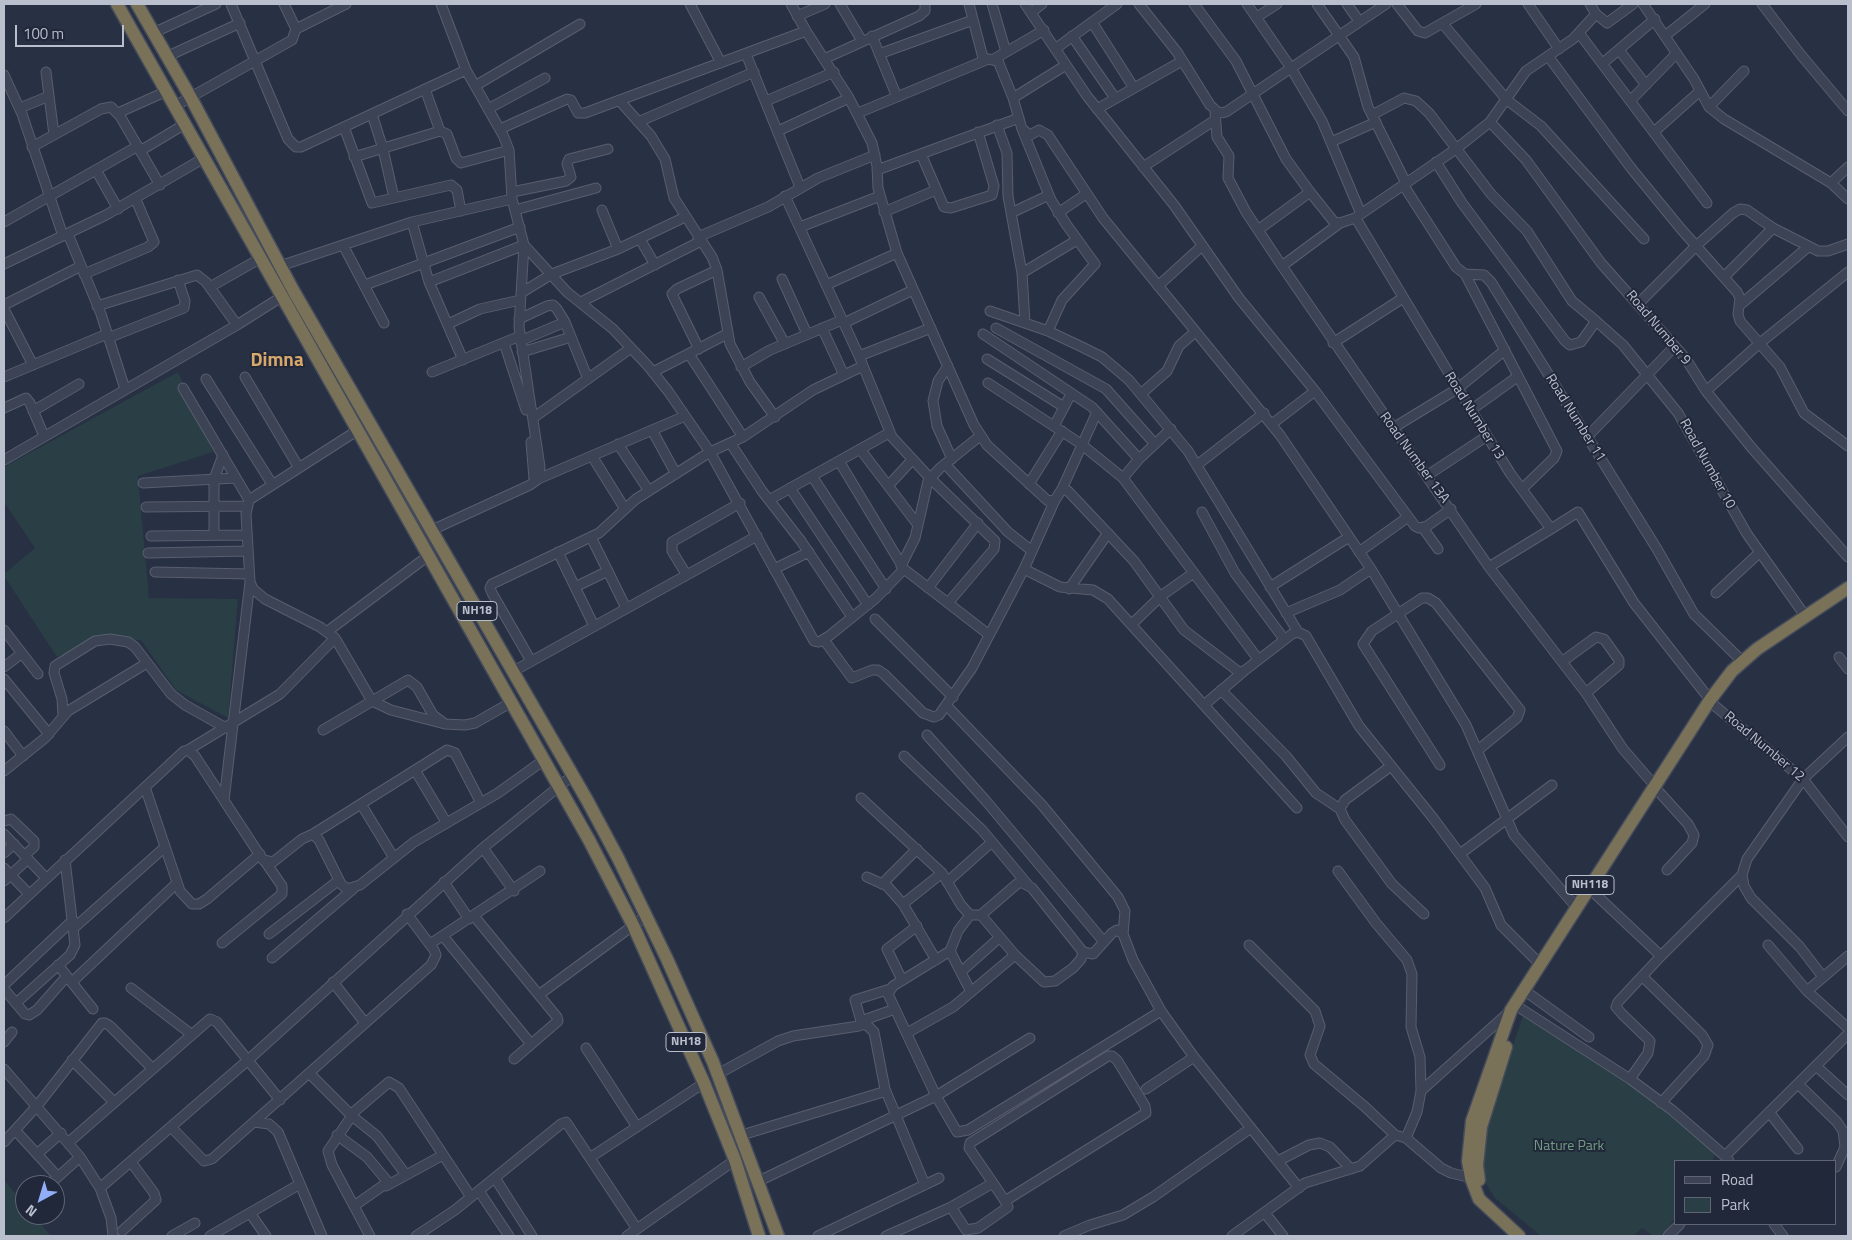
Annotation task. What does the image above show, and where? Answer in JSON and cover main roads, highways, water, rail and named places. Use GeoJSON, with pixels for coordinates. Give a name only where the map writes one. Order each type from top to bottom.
{"type":"FeatureCollection","features":[{"type":"Feature","properties":{"kind":"highway","name":"NH18"},"geometry":{"type":"LineString","coordinates":[[116,4],[261,258],[288,293],[432,530],[618,858],[678,984],[718,1074],[778,1236]]}},
{"type":"Feature","properties":{"kind":"highway","name":"NH18"},"geometry":{"type":"LineString","coordinates":[[139,5],[166,57],[191,98],[280,266],[288,293],[358,430],[510,703],[559,786],[633,925],[704,1083],[735,1160],[759,1236]]}},
{"type":"Feature","properties":{"kind":"highway"},"geometry":{"type":"LineString","coordinates":[[444,585],[458,577]]}},
{"type":"Feature","properties":{"kind":"highway","name":"NH118"},"geometry":{"type":"LineString","coordinates":[[1515,1009],[1528,994],[1712,703],[1742,661],[1848,588]]}},
{"type":"Feature","properties":{"kind":"highway","name":"NH118"},"geometry":{"type":"LineString","coordinates":[[1712,703],[1743,669],[1785,638],[1848,597]]}},
{"type":"Feature","properties":{"kind":"highway","name":"NH118"},"geometry":{"type":"LineString","coordinates":[[1519,1236],[1479,1198],[1475,1179],[1468,1161],[1472,1121],[1515,1009],[1540,964],[1576,908],[1658,790]]}},
{"type":"Feature","properties":{"kind":"highway"},"geometry":{"type":"LineString","coordinates":[[662,990],[678,984]]}},
{"type":"Feature","properties":{"kind":"highway","name":"NH118"},"geometry":{"type":"LineString","coordinates":[[1475,1179],[1494,1206],[1529,1236]]}},
{"type":"Feature","properties":{"kind":"district","name":"Dimna"},"geometry":{"type":"Point","coordinates":[277,361]}},
{"type":"Feature","properties":{"kind":"park label","name":"Nature Park"},"geometry":{"type":"Point","coordinates":[1569,1147]}}]}
